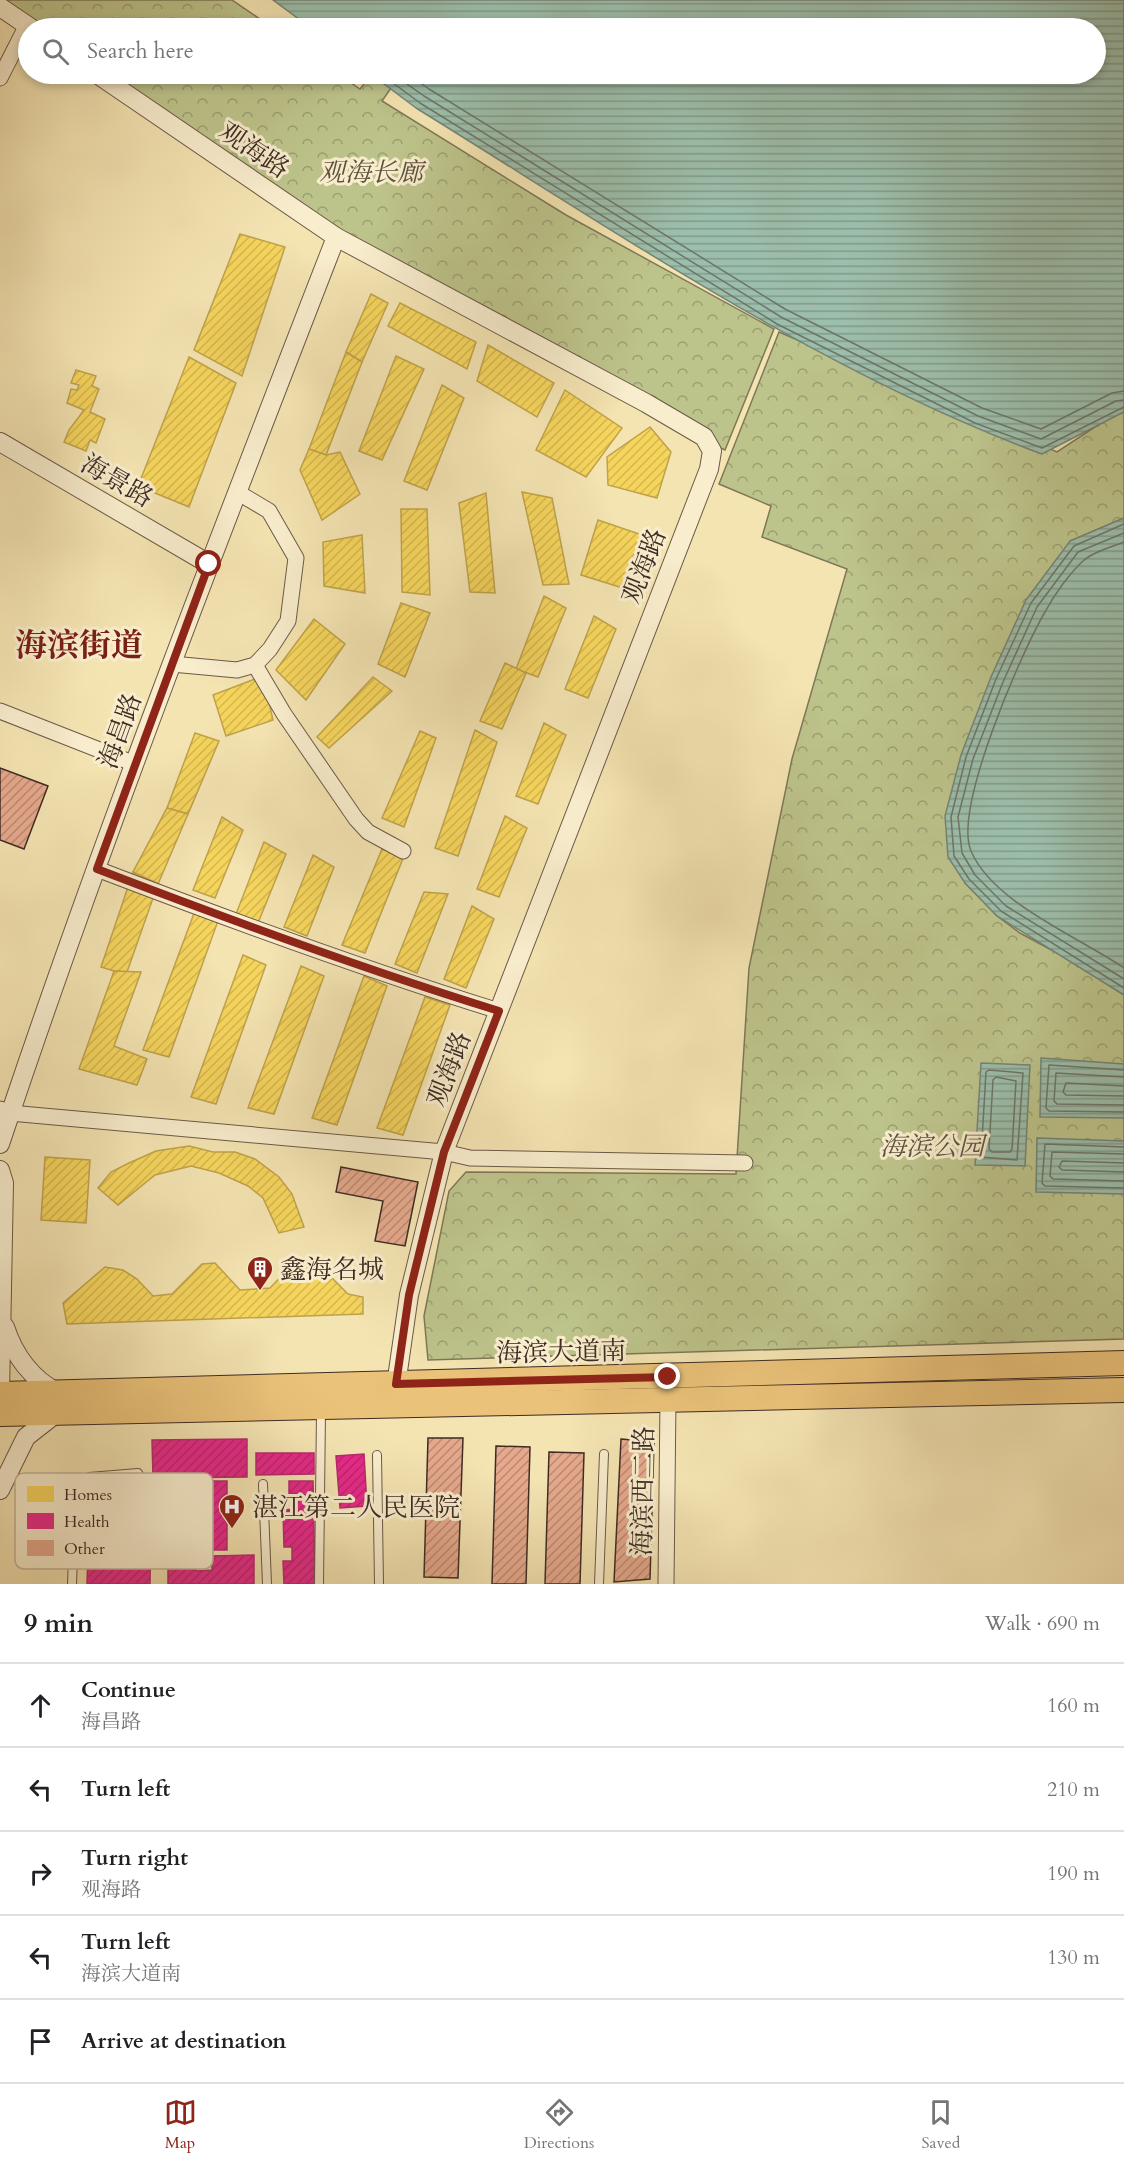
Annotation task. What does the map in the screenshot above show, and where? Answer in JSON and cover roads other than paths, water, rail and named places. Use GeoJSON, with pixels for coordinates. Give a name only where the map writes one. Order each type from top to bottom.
{"type":"FeatureCollection","features":[{"type":"Feature","properties":{"kind":"main road","name":"海滨大道南"},"geometry":{"type":"LineString","coordinates":[[59,1402],[396,1384],[1124,1363]]}},
{"type":"Feature","properties":{"kind":"main road","name":"海滨大道南"},"geometry":{"type":"LineString","coordinates":[[2,1402],[321,1407],[1124,1390]]}},
{"type":"Feature","properties":{"kind":"street"},"geometry":{"type":"LineString","coordinates":[[0,7],[18,19]]}},
{"type":"Feature","properties":{"kind":"street"},"geometry":{"type":"LineString","coordinates":[[0,78],[18,46]]}},
{"type":"Feature","properties":{"kind":"street","name":"观海路"},"geometry":{"type":"LineString","coordinates":[[112,84],[336,237],[646,403],[704,437],[712,451],[705,480],[444,1152],[409,1295],[396,1384]]}},
{"type":"Feature","properties":{"kind":"street","name":"海昌路"},"geometry":{"type":"LineString","coordinates":[[0,1144],[5,1111],[209,564],[336,237]]}},
{"type":"Feature","properties":{"kind":"street","name":"海景路"},"geometry":{"type":"LineString","coordinates":[[0,442],[209,564]]}},
{"type":"Feature","properties":{"kind":"street"},"geometry":{"type":"LineString","coordinates":[[172,664],[237,670],[255,665],[270,650],[288,621],[296,558],[269,512],[237,492]]}},
{"type":"Feature","properties":{"kind":"street"},"geometry":{"type":"LineString","coordinates":[[255,665],[284,714],[356,819],[368,832],[403,851]]}},
{"type":"Feature","properties":{"kind":"street"},"geometry":{"type":"LineString","coordinates":[[0,711],[135,764]]}},
{"type":"Feature","properties":{"kind":"street"},"geometry":{"type":"LineString","coordinates":[[97,869],[391,978],[499,1011]]}},
{"type":"Feature","properties":{"kind":"street"},"geometry":{"type":"LineString","coordinates":[[5,1111],[444,1152],[471,1158],[745,1163]]}},
{"type":"Feature","properties":{"kind":"street"},"geometry":{"type":"LineString","coordinates":[[0,1170],[4,1183],[0,1427]]}},
{"type":"Feature","properties":{"kind":"street"},"geometry":{"type":"LineString","coordinates":[[0,1491],[26,1437],[59,1402],[24,1364],[11,1345],[2,1317]]}},
{"type":"Feature","properties":{"kind":"street","name":"海滨西二路"},"geometry":{"type":"LineString","coordinates":[[666,1584],[668,1399]]}},
{"type":"Feature","properties":{"kind":"lane"},"geometry":{"type":"LineString","coordinates":[[319,1584],[321,1407]]}},
{"type":"Feature","properties":{"kind":"lane"},"geometry":{"type":"LineString","coordinates":[[599,1584],[603,1454]]}},
{"type":"Feature","properties":{"kind":"lane"},"geometry":{"type":"LineString","coordinates":[[377,1455],[379,1584]]}},
{"type":"Feature","properties":{"kind":"lane"},"geometry":{"type":"LineString","coordinates":[[263,1484],[267,1584]]}},
{"type":"Feature","properties":{"kind":"lane"},"geometry":{"type":"LineString","coordinates":[[72,1584],[73,1569]]}},
{"type":"Feature","properties":{"kind":"water"},"geometry":{"type":"Polygon","coordinates":[[[273,0],[1124,0],[1124,412],[1042,454],[960,421],[879,383],[721,297],[416,108],[384,84],[1106,84],[1106,18],[297,18],[273,0]]]}},
{"type":"Feature","properties":{"kind":"water"},"geometry":{"type":"Polygon","coordinates":[[[1124,518],[1124,995],[997,916],[965,883],[948,857],[945,816],[961,755],[991,677],[1026,600],[1070,541],[1124,518]]]}},
{"type":"Feature","properties":{"kind":"water"},"geometry":{"type":"Polygon","coordinates":[[[1041,1058],[1124,1064],[1124,1118],[1040,1117],[1041,1058]]]}},
{"type":"Feature","properties":{"kind":"water"},"geometry":{"type":"Polygon","coordinates":[[[981,1063],[1030,1065],[1025,1166],[975,1165],[981,1063]]]}},
{"type":"Feature","properties":{"kind":"water"},"geometry":{"type":"Polygon","coordinates":[[[1037,1138],[1124,1141],[1124,1194],[1036,1192],[1037,1138]]]}},
{"type":"Feature","properties":{"kind":"place","name":"鑫海名城"},"geometry":{"type":"Point","coordinates":[260,1292]}},
{"type":"Feature","properties":{"kind":"place","name":"湛江第二人民医院"},"geometry":{"type":"Point","coordinates":[232,1530]}},
{"type":"Feature","properties":{"kind":"district","name":"海滨街道"},"geometry":{"type":"Point","coordinates":[79,646]}},
{"type":"Feature","properties":{"kind":"park label","name":"观海长廊"},"geometry":{"type":"Point","coordinates":[371,172]}},
{"type":"Feature","properties":{"kind":"park label","name":"海滨公园"},"geometry":{"type":"Point","coordinates":[932,1146]}}]}
